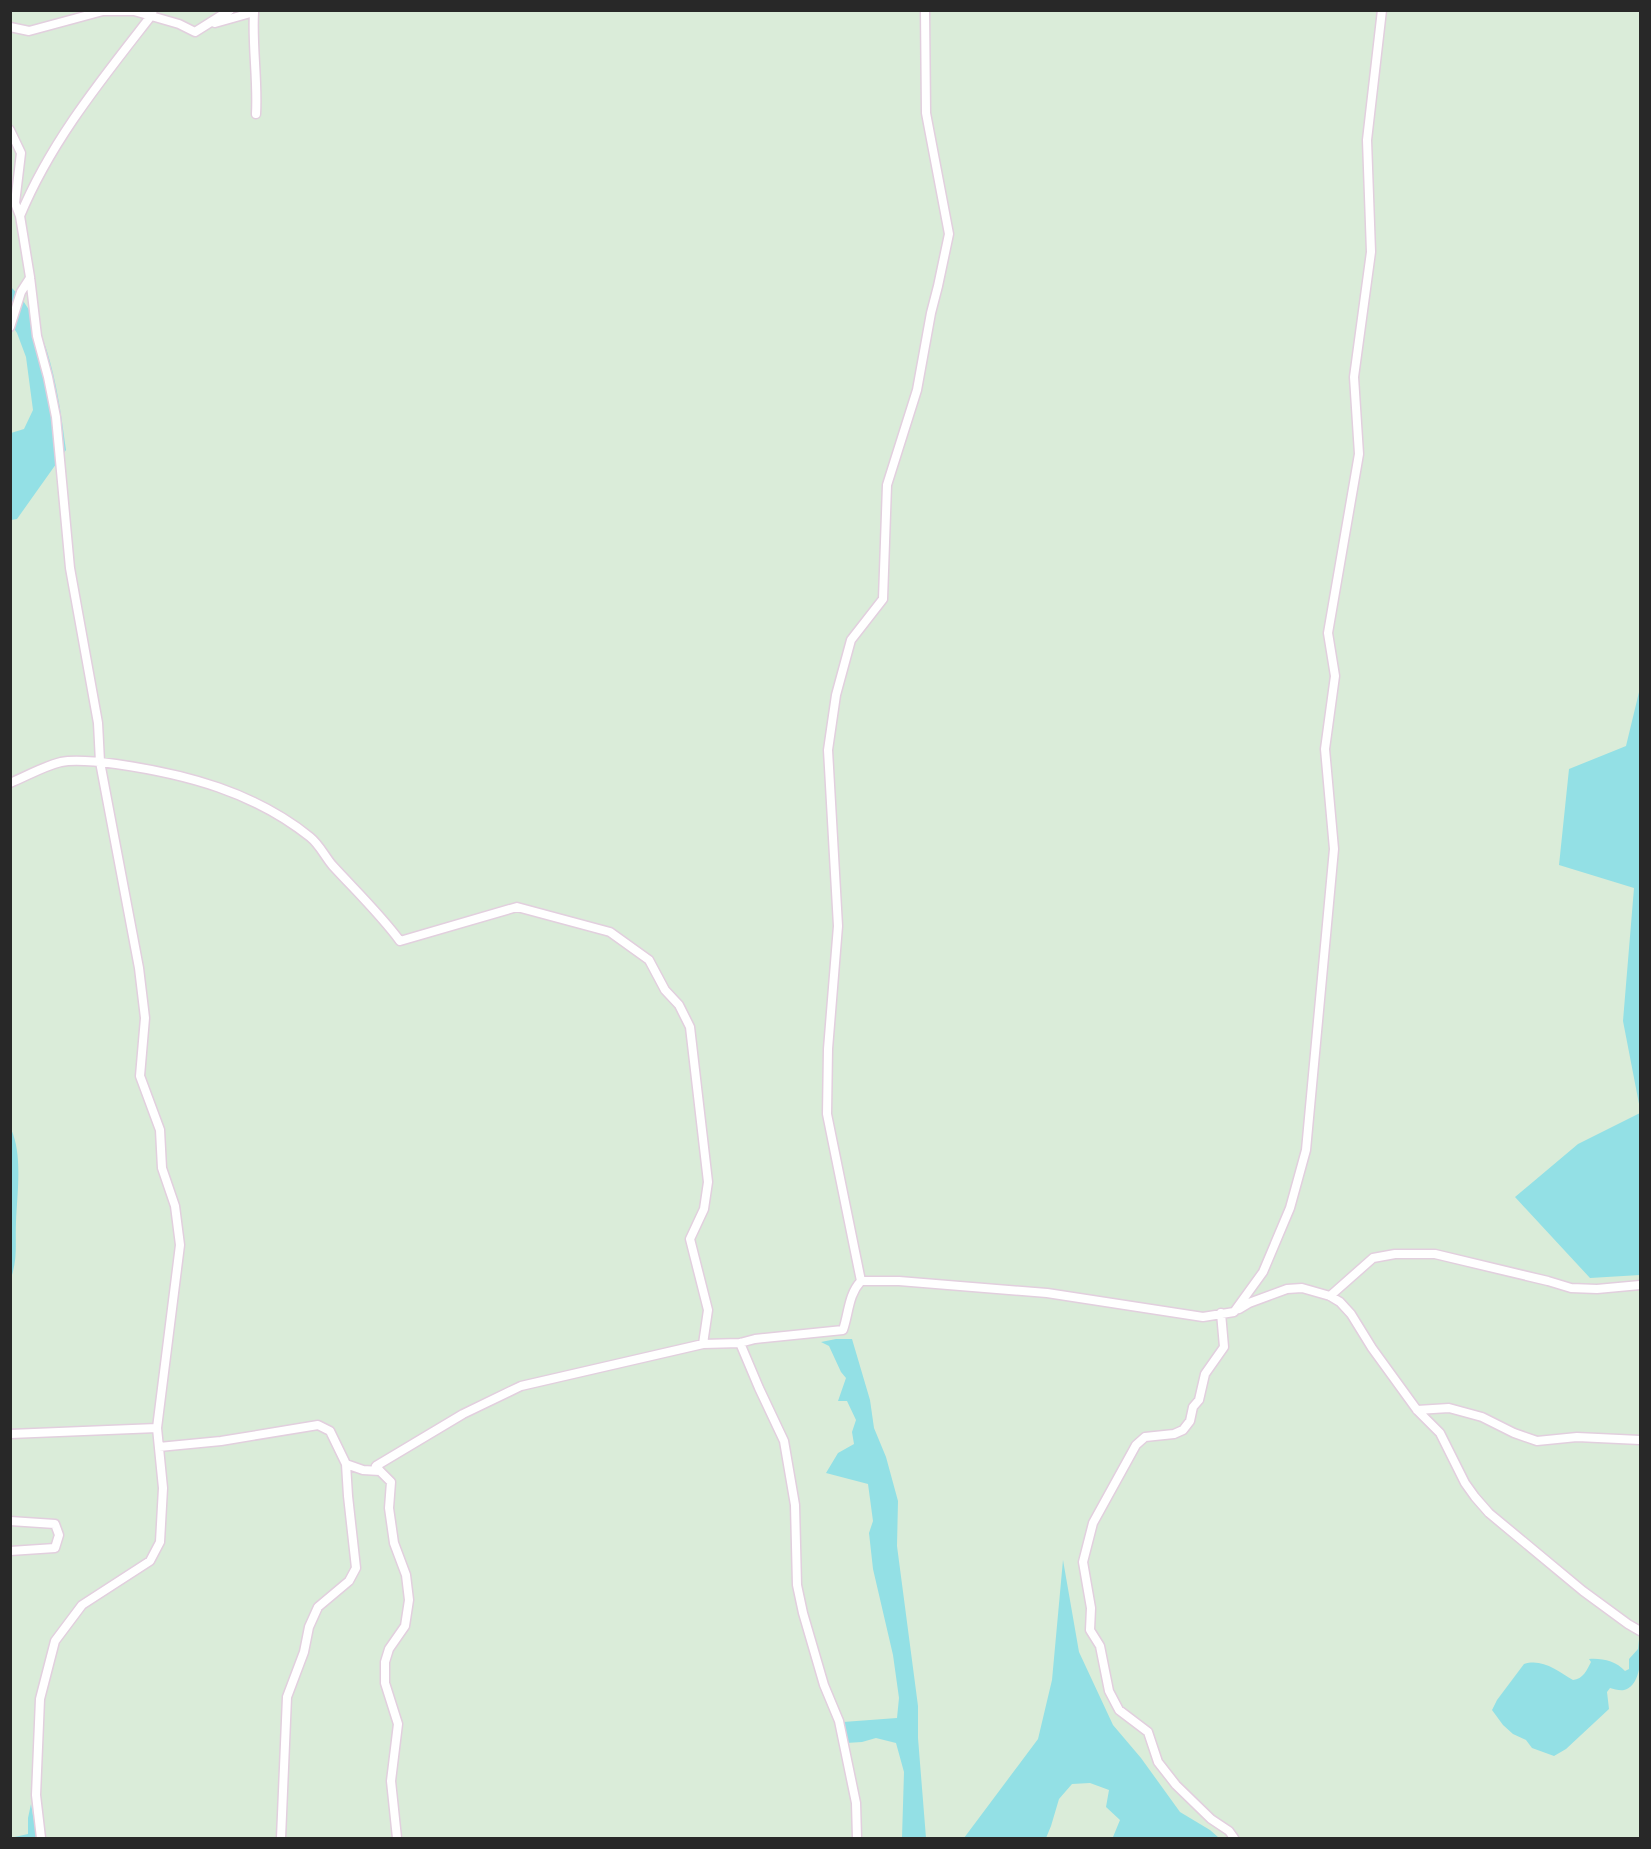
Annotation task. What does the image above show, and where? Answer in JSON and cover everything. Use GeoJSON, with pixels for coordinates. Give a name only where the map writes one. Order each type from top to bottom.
{"type":"FeatureCollection","features":[{"type":"Feature","properties":{"kind":"street"},"geometry":{"type":"LineString","coordinates":[[10,27],[29,31],[102,11],[134,11],[152,13],[195,32],[230,10]]}},
{"type":"Feature","properties":{"kind":"street"},"geometry":{"type":"LineString","coordinates":[[861,1281],[827,1114],[828,1049],[838,926],[828,750],[836,695],[851,640],[883,599],[886,485],[917,390],[949,234],[926,113],[925,10]]}},
{"type":"Feature","properties":{"kind":"street"},"geometry":{"type":"LineString","coordinates":[[1234,1312],[1263,1272],[1290,1208],[1306,1150],[1334,849],[1324,749],[1335,676],[1328,633],[1359,454],[1354,377],[1371,252],[1367,140],[1382,10]]}},
{"type":"Feature","properties":{"kind":"street"},"geometry":{"type":"LineString","coordinates":[[207,26],[254,11],[252,39],[257,96],[256,114]]}},
{"type":"Feature","properties":{"kind":"street"},"geometry":{"type":"LineString","coordinates":[[20,216],[38,174],[78,110],[152,13]]}},
{"type":"Feature","properties":{"kind":"street"},"geometry":{"type":"LineString","coordinates":[[10,130],[21,153],[15,203],[20,216],[37,336],[56,417],[70,568],[98,723],[100,762],[139,968],[145,1018],[140,1076],[160,1130],[162,1168],[175,1206],[180,1245],[157,1428],[163,1488],[160,1542],[150,1561],[82,1605],[56,1641],[40,1699],[36,1795],[41,1839]]}},
{"type":"Feature","properties":{"kind":"street"},"geometry":{"type":"LineString","coordinates":[[10,327],[21,292],[30,277]]}},
{"type":"Feature","properties":{"kind":"street"},"geometry":{"type":"LineString","coordinates":[[10,783],[62,762],[100,762],[138,767],[209,784],[236,793],[282,816],[313,839],[332,864],[383,918],[400,941],[516,907],[610,932],[650,960],[665,990],[680,1005],[690,1027],[708,1182],[704,1209],[690,1239],[708,1310],[704,1344]]}},
{"type":"Feature","properties":{"kind":"street"},"geometry":{"type":"LineString","coordinates":[[1330,1296],[1372,1258],[1395,1254],[1435,1254],[1571,1288],[1597,1289],[1641,1285]]}},
{"type":"Feature","properties":{"kind":"street"},"geometry":{"type":"LineString","coordinates":[[376,1466],[463,1414],[521,1386],[704,1344],[740,1343],[756,1339],[843,1330],[849,1315],[852,1291],[861,1281],[899,1281],[1047,1293],[1203,1317],[1234,1312],[1249,1303],[1287,1289],[1302,1288],[1330,1296],[1340,1302],[1351,1314],[1372,1348],[1417,1410],[1440,1434],[1465,1484],[1489,1512],[1583,1591],[1641,1631]]}},
{"type":"Feature","properties":{"kind":"street"},"geometry":{"type":"LineString","coordinates":[[1221,1313],[1224,1347],[1205,1374],[1199,1400],[1193,1407],[1190,1421],[1183,1430],[1174,1434],[1145,1437],[1136,1445],[1093,1523],[1083,1562],[1091,1608],[1090,1630],[1100,1646],[1109,1691],[1119,1710],[1148,1732],[1158,1762],[1176,1785],[1211,1819],[1229,1831],[1234,1839]]}},
{"type":"Feature","properties":{"kind":"street"},"geometry":{"type":"LineString","coordinates":[[740,1343],[784,1441],[795,1505],[796,1585],[824,1685],[839,1721],[856,1803],[857,1839]]}},
{"type":"Feature","properties":{"kind":"street"},"geometry":{"type":"LineString","coordinates":[[1417,1410],[1449,1408],[1482,1416],[1514,1433],[1537,1441],[1577,1437],[1641,1440]]}},
{"type":"Feature","properties":{"kind":"street"},"geometry":{"type":"LineString","coordinates":[[159,1448],[222,1441],[318,1425],[330,1431],[346,1464],[356,1568],[349,1581],[318,1607],[309,1627],[304,1652],[287,1697],[281,1839]]}},
{"type":"Feature","properties":{"kind":"street"},"geometry":{"type":"LineString","coordinates":[[10,1434],[157,1428]]}},
{"type":"Feature","properties":{"kind":"street"},"geometry":{"type":"LineString","coordinates":[[346,1464],[363,1470],[380,1471],[376,1466]]}},
{"type":"Feature","properties":{"kind":"street"},"geometry":{"type":"LineString","coordinates":[[376,1466],[391,1482],[389,1509],[394,1543],[406,1575],[409,1600],[405,1626],[389,1649],[385,1662],[385,1683],[398,1725],[391,1781],[397,1839]]}},
{"type":"Feature","properties":{"kind":"street"},"geometry":{"type":"LineString","coordinates":[[10,1521],[55,1524],[59,1535],[56,1548],[10,1551]]}},
{"type":"Feature","properties":{"kind":"shaded area"},"geometry":{"type":"Polygon","coordinates":[[[10,286],[24,302],[35,320],[43,341],[56,385],[66,450],[17,519],[11,520],[11,433],[24,429],[33,410],[26,357],[11,324],[10,286]]]}},
{"type":"Feature","properties":{"kind":"shaded area"},"geometry":{"type":"Polygon","coordinates":[[[1640,688],[1640,1109],[1623,1021],[1634,888],[1559,865],[1569,769],[1626,746],[1640,688]]]}},
{"type":"Feature","properties":{"kind":"shaded area"},"geometry":{"type":"Polygon","coordinates":[[[1640,1113],[1640,1275],[1590,1278],[1515,1197],[1578,1144],[1640,1113]]]}},
{"type":"Feature","properties":{"kind":"shaded area"},"geometry":{"type":"Polygon","coordinates":[[[11,1129],[17,1151],[18,1175],[15,1257],[11,1278],[11,1129]]]}},
{"type":"Feature","properties":{"kind":"shaded area"},"geometry":{"type":"Polygon","coordinates":[[[852,1339],[870,1400],[874,1428],[886,1457],[898,1501],[897,1546],[918,1706],[918,1738],[926,1838],[902,1838],[904,1772],[896,1743],[876,1738],[846,1743],[843,1722],[897,1718],[899,1698],[893,1655],[873,1569],[869,1533],[873,1521],[868,1484],[826,1473],[838,1453],[854,1444],[852,1432],[856,1420],[847,1401],[838,1401],[846,1378],[829,1346],[821,1342],[852,1339]]]}},
{"type":"Feature","properties":{"kind":"shaded area"},"geometry":{"type":"Polygon","coordinates":[[[1063,1560],[1079,1652],[1113,1725],[1141,1758],[1180,1812],[1219,1838],[1111,1838],[1120,1820],[1106,1807],[1109,1790],[1090,1783],[1072,1784],[1059,1799],[1046,1838],[964,1838],[1038,1739],[1052,1680],[1063,1560]]]}},
{"type":"Feature","properties":{"kind":"shaded area"},"geometry":{"type":"Polygon","coordinates":[[[1639,1640],[1640,1661],[1634,1682],[1624,1690],[1610,1688],[1607,1692],[1609,1709],[1566,1749],[1554,1756],[1532,1748],[1526,1740],[1513,1734],[1492,1710],[1524,1664],[1543,1664],[1573,1680],[1584,1674],[1591,1662],[1589,1659],[1608,1661],[1625,1671],[1629,1669],[1629,1659],[1638,1649],[1639,1640]]]}},
{"type":"Feature","properties":{"kind":"shaded area"},"geometry":{"type":"Polygon","coordinates":[[[31,1804],[37,1838],[10,1838],[28,1834],[31,1804]]]}}]}
